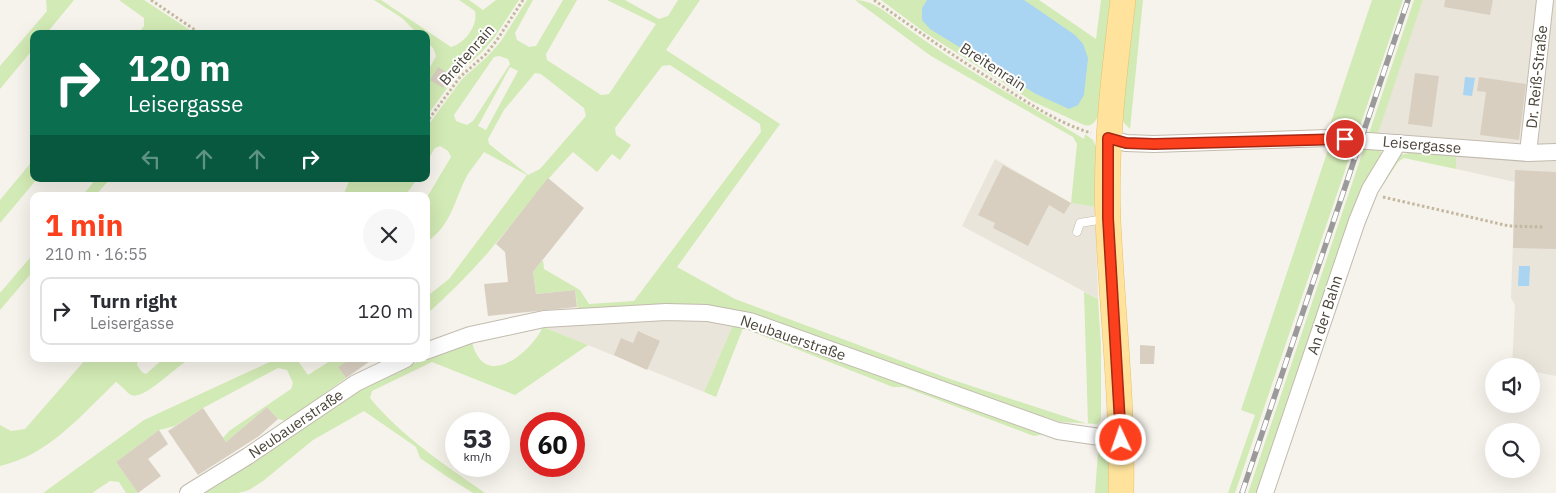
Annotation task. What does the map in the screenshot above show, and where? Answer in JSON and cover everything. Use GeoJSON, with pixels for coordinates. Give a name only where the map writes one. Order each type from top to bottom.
{"type":"FeatureCollection","features":[{"type":"Feature","properties":{"kind":"main road"},"geometry":{"type":"LineString","coordinates":[[1121,493],[1121,440],[1108,218],[1108,138],[1123,0]]}},
{"type":"Feature","properties":{"kind":"street","name":"Dr. Reiß-Straße"},"geometry":{"type":"LineString","coordinates":[[1528,153],[1545,0]]}},
{"type":"Feature","properties":{"kind":"street","name":"Leisergasse"},"geometry":{"type":"LineString","coordinates":[[1108,138],[1126,143],[1154,144],[1328,138],[1528,153],[1556,152]]}},
{"type":"Feature","properties":{"kind":"street","name":"An der Bahn"},"geometry":{"type":"LineString","coordinates":[[1266,493],[1357,221],[1370,189],[1398,143]]}},
{"type":"Feature","properties":{"kind":"street","name":"Neubauerstraße"},"geometry":{"type":"LineString","coordinates":[[430,349],[470,335],[544,319],[666,312],[708,313],[750,321],[1058,431],[1121,440]]}},
{"type":"Feature","properties":{"kind":"street","name":"Neubauerstraße"},"geometry":{"type":"LineString","coordinates":[[188,493],[248,456],[356,384],[400,362]]}},
{"type":"Feature","properties":{"kind":"lane"},"geometry":{"type":"LineString","coordinates":[[1077,232],[1080,223],[1108,218]]}},
{"type":"Feature","properties":{"kind":"path"},"geometry":{"type":"LineString","coordinates":[[151,0],[195,30]]}},
{"type":"Feature","properties":{"kind":"path","name":"Breitenrain"},"geometry":{"type":"LineString","coordinates":[[430,118],[460,77],[486,54],[523,0]]}},
{"type":"Feature","properties":{"kind":"path","name":"Breitenrain"},"geometry":{"type":"LineString","coordinates":[[874,0],[925,37],[1031,105],[1069,125],[1108,138]]}},
{"type":"Feature","properties":{"kind":"path"},"geometry":{"type":"LineString","coordinates":[[1370,189],[1386,198],[1509,226],[1543,227]]}},
{"type":"Feature","properties":{"kind":"shaded area"},"geometry":{"type":"Polygon","coordinates":[[[1423,0],[1556,0],[1556,376],[1540,373],[1540,358],[1512,358],[1515,305],[1511,298],[1515,182],[1456,169],[1456,157],[1372,149],[1423,0]]]}},
{"type":"Feature","properties":{"kind":"shaded area"},"geometry":{"type":"Polygon","coordinates":[[[995,159],[1071,203],[1095,207],[1098,299],[962,226],[995,159]]]}},
{"type":"Feature","properties":{"kind":"shaded area"},"geometry":{"type":"Polygon","coordinates":[[[665,318],[704,320],[733,325],[704,392],[543,327],[665,318]]]}},
{"type":"Feature","properties":{"kind":"green space"},"geometry":{"type":"Polygon","coordinates":[[[46,0],[74,0],[49,30],[31,30],[47,11],[46,0]]]}},
{"type":"Feature","properties":{"kind":"green space"},"geometry":{"type":"Polygon","coordinates":[[[119,0],[144,0],[190,30],[141,30],[144,26],[144,18],[119,0]]]}},
{"type":"Feature","properties":{"kind":"green space"},"geometry":{"type":"Polygon","coordinates":[[[374,0],[381,0],[426,30],[414,30],[402,18],[374,0]]]}},
{"type":"Feature","properties":{"kind":"green space"},"geometry":{"type":"Polygon","coordinates":[[[459,0],[469,0],[483,10],[496,0],[519,0],[494,38],[457,75],[430,112],[430,67],[436,56],[430,45],[430,33],[451,47],[466,38],[472,28],[475,11],[459,0]]]}},
{"type":"Feature","properties":{"kind":"green space"},"geometry":{"type":"Polygon","coordinates":[[[527,0],[533,0],[515,33],[517,40],[529,47],[536,46],[563,0],[577,0],[546,54],[547,60],[601,95],[609,94],[656,24],[607,0],[625,0],[659,19],[668,16],[678,0],[700,0],[666,50],[780,124],[677,267],[735,299],[950,379],[1086,423],[1061,422],[692,305],[652,304],[578,310],[575,290],[536,294],[533,272],[543,260],[544,269],[580,290],[589,304],[634,301],[761,132],[760,124],[670,65],[662,66],[615,128],[616,135],[631,145],[620,160],[612,154],[597,172],[573,152],[543,185],[480,262],[430,311],[430,294],[449,279],[527,175],[484,152],[468,174],[448,219],[430,239],[430,192],[451,157],[448,151],[440,146],[435,148],[430,156],[430,123],[462,79],[488,56],[501,41],[527,0]],[[499,56],[494,57],[454,115],[456,121],[467,125],[473,121],[510,64],[508,59],[499,56]],[[510,67],[478,126],[486,130],[518,71],[510,67]],[[535,73],[504,110],[488,139],[489,144],[528,175],[540,169],[586,116],[584,108],[541,74],[535,73]]]}},
{"type":"Feature","properties":{"kind":"green space"},"geometry":{"type":"Polygon","coordinates":[[[855,0],[876,6],[972,71],[1084,139],[1085,134],[1093,140],[1096,147],[1095,207],[1071,203],[1077,144],[1073,137],[931,56],[855,0]]]}},
{"type":"Feature","properties":{"kind":"green space"},"geometry":{"type":"Polygon","coordinates":[[[881,0],[1039,0],[1096,39],[1101,0],[1113,0],[1097,119],[1092,124],[1084,125],[1032,101],[927,34],[881,0]]]}},
{"type":"Feature","properties":{"kind":"green space"},"geometry":{"type":"Polygon","coordinates":[[[1133,0],[1143,0],[1130,129],[1124,123],[1121,115],[1133,0]]]}},
{"type":"Feature","properties":{"kind":"green space"},"geometry":{"type":"Polygon","coordinates":[[[1372,0],[1403,0],[1358,132],[1328,131],[1372,0]]]}},
{"type":"Feature","properties":{"kind":"green space"},"geometry":{"type":"Polygon","coordinates":[[[1414,0],[1423,0],[1378,133],[1369,133],[1414,0]]]}},
{"type":"Feature","properties":{"kind":"green space"},"geometry":{"type":"Polygon","coordinates":[[[30,31],[30,53],[0,89],[0,66],[30,31]]]}},
{"type":"Feature","properties":{"kind":"green space"},"geometry":{"type":"Polygon","coordinates":[[[1329,147],[1353,147],[1235,493],[1228,493],[1255,415],[1241,410],[1329,147]]]}},
{"type":"Feature","properties":{"kind":"green space"},"geometry":{"type":"Polygon","coordinates":[[[1364,148],[1380,150],[1383,155],[1261,493],[1248,493],[1364,148]]]}},
{"type":"Feature","properties":{"kind":"green space"},"geometry":{"type":"Polygon","coordinates":[[[1413,152],[1456,157],[1456,169],[1404,158],[1398,162],[1381,188],[1380,184],[1396,156],[1413,152]]]}},
{"type":"Feature","properties":{"kind":"green space"},"geometry":{"type":"Polygon","coordinates":[[[30,164],[30,182],[34,182],[0,223],[0,200],[30,164]]]}},
{"type":"Feature","properties":{"kind":"green space"},"geometry":{"type":"Polygon","coordinates":[[[94,182],[107,182],[99,192],[85,192],[94,182]]]}},
{"type":"Feature","properties":{"kind":"green space"},"geometry":{"type":"Polygon","coordinates":[[[349,182],[415,182],[408,192],[345,192],[349,182]]]}},
{"type":"Feature","properties":{"kind":"green space"},"geometry":{"type":"Polygon","coordinates":[[[30,258],[30,275],[0,310],[0,293],[30,258]]]}},
{"type":"Feature","properties":{"kind":"green space"},"geometry":{"type":"Polygon","coordinates":[[[1084,292],[1098,299],[1101,346],[1101,420],[1097,424],[1088,423],[1084,292]]]}},
{"type":"Feature","properties":{"kind":"green space"},"geometry":{"type":"Polygon","coordinates":[[[733,325],[749,327],[1045,434],[1034,436],[904,387],[893,387],[743,328],[716,397],[704,392],[733,325]]]}},
{"type":"Feature","properties":{"kind":"green space"},"geometry":{"type":"Polygon","coordinates":[[[543,327],[588,345],[515,395],[432,362],[372,391],[370,398],[382,412],[410,438],[445,464],[445,475],[420,458],[416,447],[364,411],[313,440],[263,481],[249,490],[238,493],[202,493],[358,391],[417,362],[430,362],[430,357],[472,342],[478,357],[486,364],[496,366],[518,357],[528,348],[543,327]]]}},
{"type":"Feature","properties":{"kind":"green space"},"geometry":{"type":"Polygon","coordinates":[[[83,362],[138,362],[137,365],[146,374],[160,362],[186,362],[144,393],[131,395],[116,382],[77,420],[49,443],[18,461],[0,466],[0,425],[11,431],[25,429],[83,362]]]}},
{"type":"Feature","properties":{"kind":"green space"},"geometry":{"type":"Polygon","coordinates":[[[270,362],[299,362],[308,375],[328,362],[346,362],[338,367],[346,378],[286,421],[278,419],[267,407],[226,442],[223,438],[229,431],[291,389],[293,383],[287,370],[278,368],[203,408],[175,426],[159,430],[116,462],[138,493],[126,493],[119,482],[110,481],[92,493],[43,493],[144,420],[270,362]]]}},
{"type":"Feature","properties":{"kind":"green space"},"geometry":{"type":"Polygon","coordinates":[[[1098,452],[1111,459],[1113,493],[1095,493],[1098,452]]]}},
{"type":"Feature","properties":{"kind":"green space"},"geometry":{"type":"Polygon","coordinates":[[[448,477],[462,477],[485,493],[473,493],[448,477]]]}},
{"type":"Feature","properties":{"kind":"water"},"geometry":{"type":"Polygon","coordinates":[[[927,0],[1024,0],[1075,35],[1083,44],[1088,58],[1084,95],[1078,105],[1069,109],[1036,94],[930,29],[922,20],[922,8],[927,0]]]}},
{"type":"Feature","properties":{"kind":"water"},"geometry":{"type":"Polygon","coordinates":[[[1465,77],[1475,78],[1472,96],[1463,95],[1465,77]]]}},
{"type":"Feature","properties":{"kind":"water"},"geometry":{"type":"Polygon","coordinates":[[[1519,266],[1530,266],[1529,286],[1518,286],[1519,266]]]}},
{"type":"Feature","properties":{"kind":"building"},"geometry":{"type":"Polygon","coordinates":[[[1445,0],[1493,0],[1490,15],[1444,7],[1445,0]]]}},
{"type":"Feature","properties":{"kind":"building"},"geometry":{"type":"Polygon","coordinates":[[[438,67],[451,75],[443,88],[430,80],[438,67]]]}},
{"type":"Feature","properties":{"kind":"building"},"geometry":{"type":"Polygon","coordinates":[[[1415,73],[1439,76],[1432,127],[1408,124],[1415,73]]]}},
{"type":"Feature","properties":{"kind":"building"},"geometry":{"type":"Polygon","coordinates":[[[1479,77],[1526,84],[1519,140],[1480,135],[1486,92],[1477,91],[1479,77]]]}},
{"type":"Feature","properties":{"kind":"building"},"geometry":{"type":"Polygon","coordinates":[[[1003,165],[1071,203],[1064,214],[1049,205],[1028,246],[993,228],[995,223],[978,215],[1003,165]]]}},
{"type":"Feature","properties":{"kind":"building"},"geometry":{"type":"Polygon","coordinates":[[[1515,170],[1556,172],[1556,249],[1513,248],[1515,170]]]}},
{"type":"Feature","properties":{"kind":"building"},"geometry":{"type":"Polygon","coordinates":[[[548,178],[584,208],[533,272],[536,294],[575,290],[577,307],[488,316],[484,284],[508,282],[505,252],[496,244],[548,178]]]}},
{"type":"Feature","properties":{"kind":"building"},"geometry":{"type":"Polygon","coordinates":[[[638,331],[660,341],[647,370],[614,355],[621,338],[633,343],[638,331]]]}},
{"type":"Feature","properties":{"kind":"building"},"geometry":{"type":"Polygon","coordinates":[[[1140,345],[1155,346],[1154,364],[1140,364],[1140,345]]]}},
{"type":"Feature","properties":{"kind":"building"},"geometry":{"type":"Polygon","coordinates":[[[346,362],[369,362],[346,378],[338,367],[346,362]]]}},
{"type":"Feature","properties":{"kind":"building"},"geometry":{"type":"Polygon","coordinates":[[[267,407],[278,419],[259,436],[198,475],[168,431],[203,408],[226,442],[267,407]]]}},
{"type":"Feature","properties":{"kind":"building"},"geometry":{"type":"Polygon","coordinates":[[[159,430],[168,444],[148,459],[161,476],[138,493],[116,462],[159,430]]]}},
{"type":"Feature","properties":{"kind":"railway"},"geometry":{"type":"LineString","coordinates":[[1242,493],[1408,0]]}},
{"type":"Feature","properties":{"kind":"route"},"geometry":{"type":"LineString","coordinates":[[1121,440],[1108,218],[1108,138],[1126,143],[1154,144],[1345,139]]}}]}
